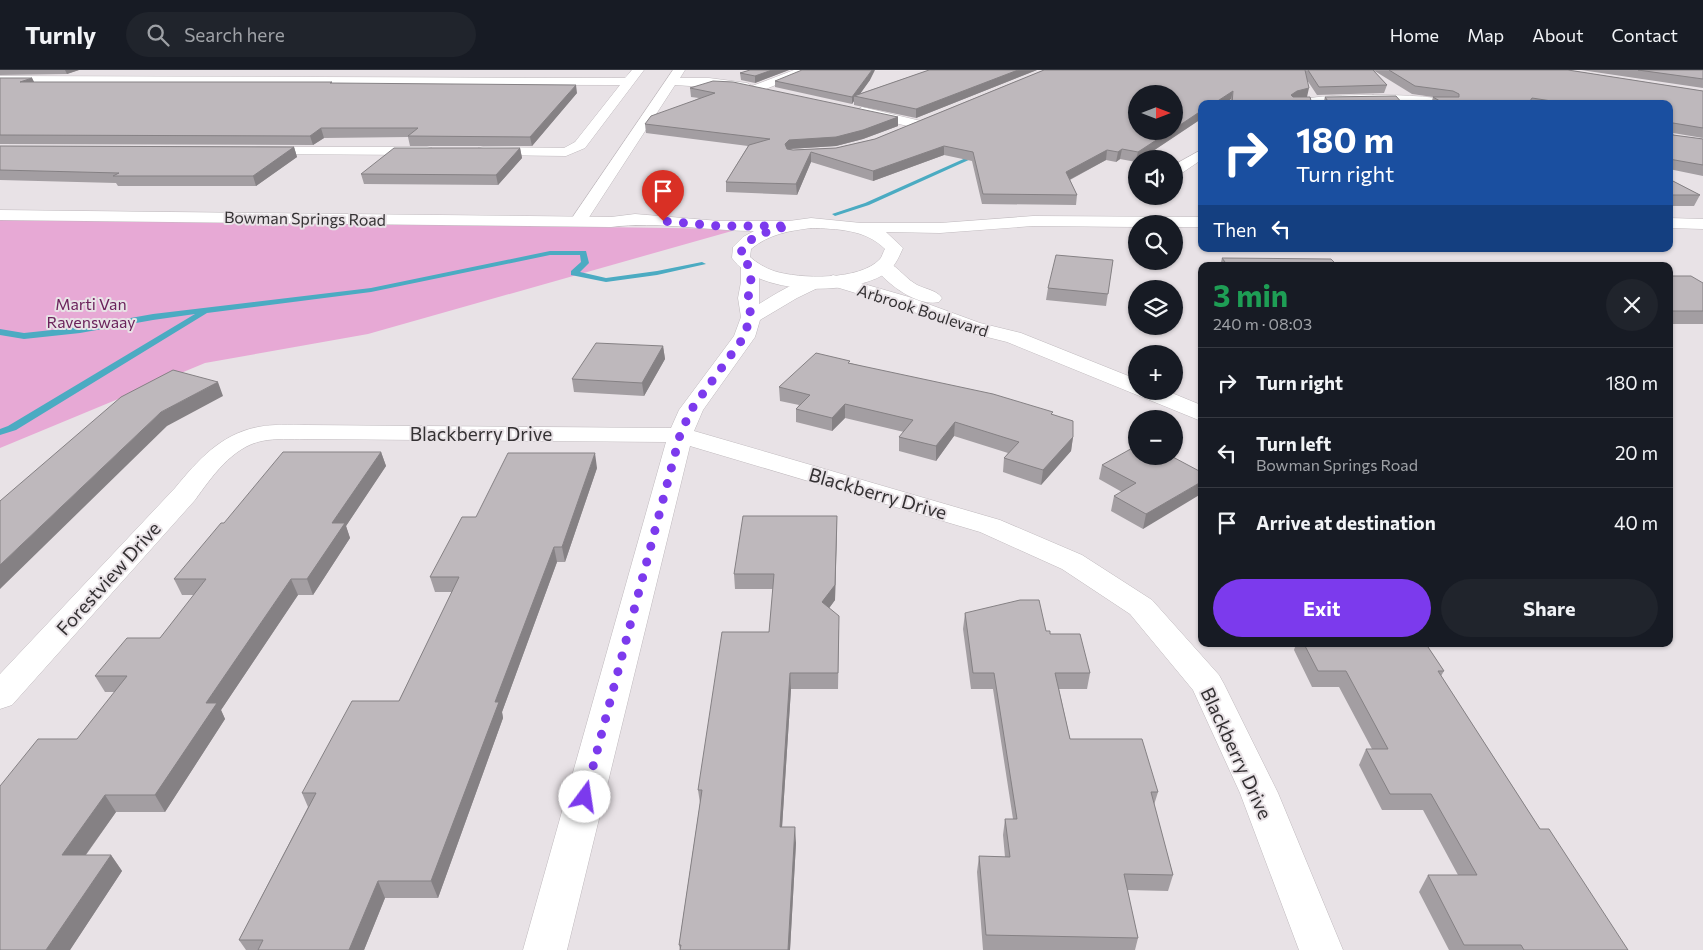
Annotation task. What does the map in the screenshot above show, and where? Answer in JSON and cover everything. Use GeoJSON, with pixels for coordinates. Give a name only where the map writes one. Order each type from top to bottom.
{"type":"FeatureCollection","features":[{"type":"Feature","properties":{"kind":"street"},"geometry":{"type":"LineString","coordinates":[[184,81],[209,70]]}},
{"type":"Feature","properties":{"kind":"street"},"geometry":{"type":"LineString","coordinates":[[412,82],[428,70]]}},
{"type":"Feature","properties":{"kind":"street"},"geometry":{"type":"LineString","coordinates":[[466,151],[566,152],[580,145],[638,70]]}},
{"type":"Feature","properties":{"kind":"street"},"geometry":{"type":"LineString","coordinates":[[756,89],[804,70]]}},
{"type":"Feature","properties":{"kind":"street"},"geometry":{"type":"LineString","coordinates":[[578,221],[675,75],[734,84],[782,95]]}},
{"type":"Feature","properties":{"kind":"street"},"geometry":{"type":"LineString","coordinates":[[0,80],[628,82]]}},
{"type":"Feature","properties":{"kind":"street"},"geometry":{"type":"LineString","coordinates":[[1332,100],[1390,98],[1410,100]]}},
{"type":"Feature","properties":{"kind":"street"},"geometry":{"type":"LineString","coordinates":[[853,109],[920,122],[892,134]]}},
{"type":"Feature","properties":{"kind":"street"},"geometry":{"type":"LineString","coordinates":[[248,151],[436,151]]}},
{"type":"Feature","properties":{"kind":"street"},"geometry":{"type":"LineString","coordinates":[[1183,166],[1198,156]]}},
{"type":"Feature","properties":{"kind":"street","name":"Bowman Springs Road"},"geometry":{"type":"LineString","coordinates":[[0,215],[611,222],[635,219],[719,226],[789,226]]}},
{"type":"Feature","properties":{"kind":"street"},"geometry":{"type":"LineString","coordinates":[[545,950],[680,435],[691,410],[744,337],[751,317],[748,298],[751,282],[734,252],[752,238],[769,230],[789,226],[834,224],[856,227],[908,229],[1033,221],[1198,222]]}},
{"type":"Feature","properties":{"kind":"street","name":"Bowman Springs Road"},"geometry":{"type":"LineString","coordinates":[[611,222],[626,227],[705,237],[734,252],[767,276],[791,281],[826,282]]}},
{"type":"Feature","properties":{"kind":"street"},"geometry":{"type":"LineString","coordinates":[[1673,223],[1703,224]]}},
{"type":"Feature","properties":{"kind":"street"},"geometry":{"type":"LineString","coordinates":[[751,317],[790,294],[826,282],[868,275],[914,248],[985,224]]}},
{"type":"Feature","properties":{"kind":"street"},"geometry":{"type":"LineString","coordinates":[[856,227],[874,232],[887,240],[894,248],[888,262]]}},
{"type":"Feature","properties":{"kind":"street","name":"Arbrook Boulevard"},"geometry":{"type":"LineString","coordinates":[[888,262],[908,288],[990,320],[1014,337]]}},
{"type":"Feature","properties":{"kind":"street","name":"Arbrook Boulevard"},"geometry":{"type":"LineString","coordinates":[[826,282],[902,301],[974,328],[1014,337],[1128,384]]}},
{"type":"Feature","properties":{"kind":"street"},"geometry":{"type":"LineString","coordinates":[[1168,400],[1198,413]]}},
{"type":"Feature","properties":{"kind":"street","name":"Blackberry Drive"},"geometry":{"type":"LineString","coordinates":[[214,459],[239,440],[269,434],[305,432],[680,435],[990,526],[1072,562],[1141,607],[1207,684],[1259,793],[1321,950]]}},
{"type":"Feature","properties":{"kind":"street","name":"Forestview Drive"},"geometry":{"type":"LineString","coordinates":[[0,696],[185,494],[214,459]]}},
{"type":"Feature","properties":{"kind":"green space","name":"Marti Van Ravenswaay"},"geometry":{"type":"Polygon","coordinates":[[[0,219],[739,229],[368,334],[205,363],[0,448],[0,219]]]}},
{"type":"Feature","properties":{"kind":"building"},"geometry":{"type":"Polygon","coordinates":[[[750,70],[772,70],[755,76],[740,73],[750,70]]]}},
{"type":"Feature","properties":{"kind":"building"},"geometry":{"type":"Polygon","coordinates":[[[802,70],[872,70],[852,97],[775,81],[802,70]]]}},
{"type":"Feature","properties":{"kind":"building"},"geometry":{"type":"Polygon","coordinates":[[[929,70],[1018,70],[916,109],[854,96],[929,70]]]}},
{"type":"Feature","properties":{"kind":"building"},"geometry":{"type":"Polygon","coordinates":[[[1044,70],[1305,70],[1309,88],[1297,91],[1291,95],[1293,97],[1310,97],[1311,100],[1232,100],[1233,91],[1219,100],[1198,100],[1198,113],[1183,123],[1183,85],[1128,85],[1128,140],[1156,140],[1141,150],[1122,149],[1118,152],[1107,150],[1066,172],[1077,195],[983,194],[973,152],[944,146],[873,171],[811,152],[796,184],[726,182],[749,145],[770,139],[645,124],[651,116],[715,93],[690,88],[713,81],[733,82],[898,117],[863,130],[836,137],[789,140],[785,144],[787,149],[793,150],[836,148],[875,139],[1044,70]]]}},
{"type":"Feature","properties":{"kind":"building"},"geometry":{"type":"Polygon","coordinates":[[[1308,70],[1373,70],[1387,85],[1319,87],[1308,70]]]}},
{"type":"Feature","properties":{"kind":"building"},"geometry":{"type":"Polygon","coordinates":[[[1389,70],[1568,70],[1703,91],[1703,128],[1673,123],[1673,100],[1545,100],[1532,98],[1531,100],[1438,100],[1433,97],[1459,97],[1459,94],[1453,91],[1415,86],[1389,70]]]}},
{"type":"Feature","properties":{"kind":"building"},"geometry":{"type":"Polygon","coordinates":[[[1638,70],[1703,70],[1703,79],[1638,70]]]}},
{"type":"Feature","properties":{"kind":"building"},"geometry":{"type":"Polygon","coordinates":[[[0,78],[32,78],[20,82],[332,82],[330,83],[576,85],[530,137],[408,136],[418,128],[321,128],[310,136],[0,135],[0,78]]]}},
{"type":"Feature","properties":{"kind":"building"},"geometry":{"type":"Polygon","coordinates":[[[1396,96],[1400,100],[1327,100],[1325,97],[1396,96]]]}},
{"type":"Feature","properties":{"kind":"building"},"geometry":{"type":"Polygon","coordinates":[[[1673,135],[1703,139],[1703,165],[1673,160],[1673,135]]]}},
{"type":"Feature","properties":{"kind":"building"},"geometry":{"type":"Polygon","coordinates":[[[0,146],[294,147],[253,176],[113,176],[119,173],[0,170],[0,146]]]}},
{"type":"Feature","properties":{"kind":"building"},"geometry":{"type":"Polygon","coordinates":[[[394,148],[520,148],[496,175],[361,174],[394,148]]]}},
{"type":"Feature","properties":{"kind":"building"},"geometry":{"type":"Polygon","coordinates":[[[1673,181],[1700,195],[1673,195],[1673,181]]]}},
{"type":"Feature","properties":{"kind":"building"},"geometry":{"type":"Polygon","coordinates":[[[1056,255],[1113,260],[1108,294],[1048,288],[1056,255]]]}},
{"type":"Feature","properties":{"kind":"building"},"geometry":{"type":"Polygon","coordinates":[[[1222,258],[1331,259],[1334,262],[1225,262],[1222,258]]]}},
{"type":"Feature","properties":{"kind":"building"},"geometry":{"type":"Polygon","coordinates":[[[1673,276],[1691,276],[1703,283],[1703,311],[1673,311],[1673,276]]]}},
{"type":"Feature","properties":{"kind":"building"},"geometry":{"type":"Polygon","coordinates":[[[596,343],[663,346],[642,383],[572,379],[596,343]]]}},
{"type":"Feature","properties":{"kind":"building"},"geometry":{"type":"Polygon","coordinates":[[[816,353],[850,361],[848,363],[993,394],[1053,412],[1051,414],[1073,421],[1073,437],[1043,470],[1004,458],[1019,442],[955,422],[936,446],[899,437],[913,420],[845,404],[832,418],[796,409],[810,395],[779,387],[816,353]]]}},
{"type":"Feature","properties":{"kind":"building"},"geometry":{"type":"Polygon","coordinates":[[[173,370],[218,382],[161,412],[0,565],[0,501],[121,397],[173,370]]]}},
{"type":"Feature","properties":{"kind":"building"},"geometry":{"type":"Polygon","coordinates":[[[1128,450],[1128,465],[1183,465],[1183,462],[1198,470],[1198,484],[1146,514],[1114,496],[1136,483],[1102,465],[1128,450]]]}},
{"type":"Feature","properties":{"kind":"building"},"geometry":{"type":"Polygon","coordinates":[[[283,452],[381,452],[332,523],[345,523],[307,579],[291,579],[206,703],[217,703],[155,795],[105,795],[62,855],[111,855],[46,950],[0,950],[0,786],[38,739],[77,739],[127,676],[95,676],[127,638],[160,638],[206,579],[174,579],[283,452]]]}},
{"type":"Feature","properties":{"kind":"building"},"geometry":{"type":"Polygon","coordinates":[[[508,453],[595,453],[562,547],[554,547],[495,702],[499,702],[431,881],[378,881],[349,950],[258,950],[263,940],[239,940],[316,793],[302,793],[352,701],[399,701],[459,577],[430,577],[462,517],[476,517],[508,453]]]}},
{"type":"Feature","properties":{"kind":"building"},"geometry":{"type":"Polygon","coordinates":[[[743,516],[837,516],[835,585],[822,602],[839,616],[838,673],[790,673],[780,827],[795,827],[788,950],[680,950],[681,945],[679,945],[702,790],[698,790],[722,632],[769,632],[774,574],[734,574],[743,516]]]}},
{"type":"Feature","properties":{"kind":"building"},"geometry":{"type":"Polygon","coordinates":[[[1020,600],[1039,600],[1046,631],[1050,631],[1050,634],[1080,634],[1090,673],[1055,673],[1070,739],[1142,739],[1158,792],[1151,792],[1173,875],[1124,874],[1138,938],[986,935],[979,856],[1010,857],[1005,819],[1017,819],[994,673],[973,673],[965,613],[1020,600]]]}},
{"type":"Feature","properties":{"kind":"building"},"geometry":{"type":"Polygon","coordinates":[[[1306,647],[1428,647],[1444,671],[1438,671],[1540,829],[1549,829],[1628,950],[1524,950],[1521,945],[1464,945],[1428,875],[1477,875],[1431,794],[1390,794],[1366,749],[1388,749],[1346,671],[1318,671],[1306,647]]]}},
{"type":"Feature","properties":{"kind":"waterway"},"geometry":{"type":"LineString","coordinates":[[835,214],[867,204],[979,154]]}},
{"type":"Feature","properties":{"kind":"waterway"},"geometry":{"type":"LineString","coordinates":[[0,332],[24,336],[80,330],[153,317],[371,290],[550,253],[583,253],[585,263],[574,273],[606,280],[702,264]]}},
{"type":"Feature","properties":{"kind":"waterway"},"geometry":{"type":"LineString","coordinates":[[0,432],[12,428],[203,313]]}},
{"type":"Feature","properties":{"kind":"route"},"geometry":{"type":"LineString","coordinates":[[585,797],[680,435],[691,410],[744,337],[751,317],[748,298],[751,282],[750,267],[741,258],[742,247],[752,238],[769,230],[789,226],[719,226],[663,221]]}}]}
